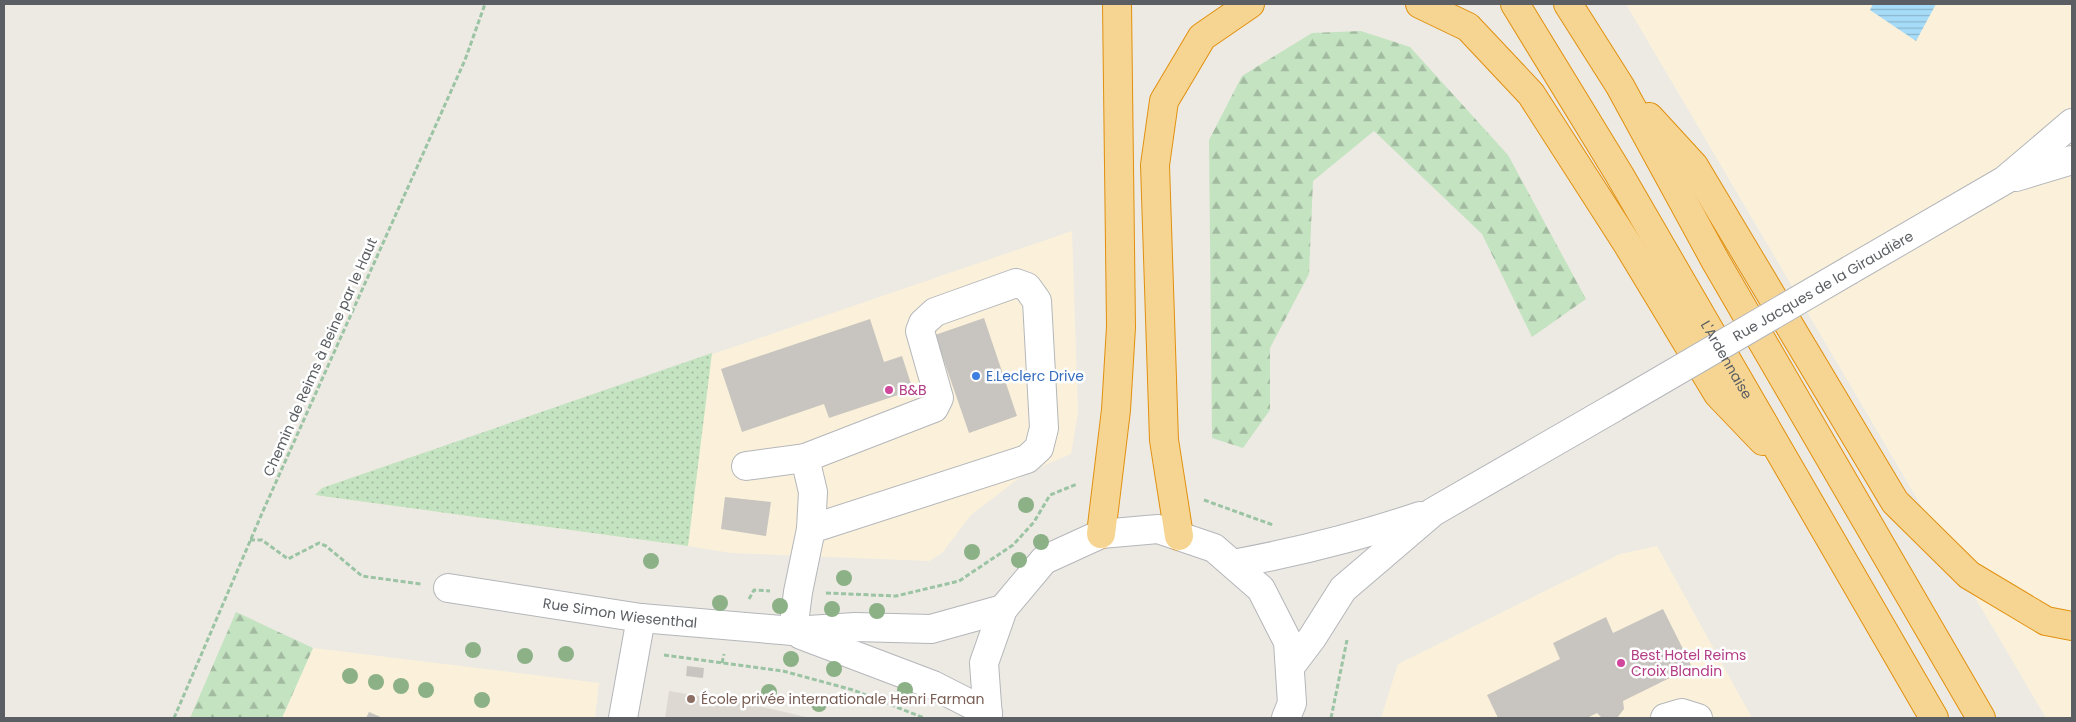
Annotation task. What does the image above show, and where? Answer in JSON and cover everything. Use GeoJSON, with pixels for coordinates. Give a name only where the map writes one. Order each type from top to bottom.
{"type":"FeatureCollection","features":[{"type":"Feature","properties":{"kind":"highway"},"geometry":{"type":"LineString","coordinates":[[1100,534],[1116,410],[1121,327],[1117,4]]}},
{"type":"Feature","properties":{"kind":"highway"},"geometry":{"type":"LineString","coordinates":[[1179,536],[1164,440],[1155,166],[1164,101],[1202,38],[1250,4]]}},
{"type":"Feature","properties":{"kind":"highway"},"geometry":{"type":"LineString","coordinates":[[1420,4],[1468,27],[1531,94],[1628,245],[1718,394],[1792,470]]}},
{"type":"Feature","properties":{"kind":"highway","name":"L'Ardennaise"},"geometry":{"type":"LineString","coordinates":[[1515,4],[1619,174],[1934,718]]}},
{"type":"Feature","properties":{"kind":"highway"},"geometry":{"type":"LineString","coordinates":[[1568,4],[1620,86],[1716,262],[1981,718]]}},
{"type":"Feature","properties":{"kind":"highway"},"geometry":{"type":"LineString","coordinates":[[1620,86],[1694,166],[1895,502],[1969,575],[2046,621],[2072,626]]}},
{"type":"Feature","properties":{"kind":"street"},"geometry":{"type":"LineString","coordinates":[[2005,180],[2072,123]]}},
{"type":"Feature","properties":{"kind":"street"},"geometry":{"type":"LineString","coordinates":[[2005,180],[2072,160]]}},
{"type":"Feature","properties":{"kind":"street","name":"Rue Jacques de la Giraudière"},"geometry":{"type":"LineString","coordinates":[[1433,512],[2005,180]]}},
{"type":"Feature","properties":{"kind":"street"},"geometry":{"type":"LineString","coordinates":[[746,466],[805,458],[934,408],[939,398],[920,331],[923,323],[934,312],[1016,283],[1026,287],[1036,301],[1044,428],[1040,448],[1028,459],[811,529]]}},
{"type":"Feature","properties":{"kind":"street"},"geometry":{"type":"LineString","coordinates":[[793,632],[798,592],[811,529],[813,492],[805,458]]}},
{"type":"Feature","properties":{"kind":"street"},"geometry":{"type":"LineString","coordinates":[[1232,564],[1301,551],[1366,534],[1433,512]]}},
{"type":"Feature","properties":{"kind":"street"},"geometry":{"type":"LineString","coordinates":[[1290,667],[1312,638],[1343,589],[1433,512]]}},
{"type":"Feature","properties":{"kind":"street"},"geometry":{"type":"LineString","coordinates":[[988,715],[984,663],[1003,609],[1044,560],[1100,534],[1158,529],[1214,548],[1261,588],[1288,642],[1292,703],[1286,718]]}},
{"type":"Feature","properties":{"kind":"street","name":"Rue Simon Wiesenthal"},"geometry":{"type":"LineString","coordinates":[[448,588],[641,618],[793,632],[855,627],[931,628],[1003,609]]}},
{"type":"Feature","properties":{"kind":"street"},"geometry":{"type":"LineString","coordinates":[[623,718],[641,618]]}},
{"type":"Feature","properties":{"kind":"street","name":"Rue Simon Wiesenthal"},"geometry":{"type":"LineString","coordinates":[[793,632],[933,684],[988,715]]}},
{"type":"Feature","properties":{"kind":"street"},"geometry":{"type":"LineString","coordinates":[[1665,718],[1682,713],[1698,718]]}},
{"type":"Feature","properties":{"kind":"path","name":"Chemin de Reims à Beine par le Haut"},"geometry":{"type":"LineString","coordinates":[[174,718],[250,540],[465,60],[485,4]]}},
{"type":"Feature","properties":{"kind":"path"},"geometry":{"type":"LineString","coordinates":[[250,540],[262,540],[288,559],[319,543],[326,546],[362,576],[448,588]]}},
{"type":"Feature","properties":{"kind":"path"},"geometry":{"type":"LineString","coordinates":[[634,650],[783,671],[853,690],[924,718]]}},
{"type":"Feature","properties":{"kind":"shaded area"},"geometry":{"type":"Polygon","coordinates":[[[1626,4],[2072,4],[2072,718],[2046,718],[1626,4]]]}},
{"type":"Feature","properties":{"kind":"shaded area"},"geometry":{"type":"Polygon","coordinates":[[[1072,231],[1078,412],[1071,454],[1026,473],[971,515],[942,553],[929,561],[731,553],[315,495],[322,488],[1072,231]]]}},
{"type":"Feature","properties":{"kind":"shaded area"},"geometry":{"type":"Polygon","coordinates":[[[1657,546],[1752,718],[1381,718],[1398,664],[1620,554],[1657,546]]]}},
{"type":"Feature","properties":{"kind":"shaded area"},"geometry":{"type":"Polygon","coordinates":[[[313,648],[599,683],[595,718],[282,718],[313,648]]]}},
{"type":"Feature","properties":{"kind":"shaded area","name":"École privée internationale Henri Farman"},"geometry":{"type":"Polygon","coordinates":[[[669,691],[759,706],[810,718],[665,718],[669,691]]]}},
{"type":"Feature","properties":{"kind":"green space"},"geometry":{"type":"Polygon","coordinates":[[[1361,31],[1410,47],[1508,155],[1586,299],[1532,337],[1482,234],[1374,131],[1313,181],[1309,274],[1270,348],[1270,410],[1243,448],[1212,438],[1209,140],[1242,76],[1312,33],[1361,31]]]}},
{"type":"Feature","properties":{"kind":"green space"},"geometry":{"type":"Polygon","coordinates":[[[712,353],[688,546],[315,495],[322,488],[712,353]]]}},
{"type":"Feature","properties":{"kind":"green space"},"geometry":{"type":"Polygon","coordinates":[[[236,612],[313,648],[282,718],[190,718],[236,612]]]}},
{"type":"Feature","properties":{"kind":"water"},"geometry":{"type":"Polygon","coordinates":[[[1873,4],[1936,4],[1916,41],[1870,10],[1873,4]]]}},
{"type":"Feature","properties":{"kind":"building","name":"E.Leclerc Drive"},"geometry":{"type":"Polygon","coordinates":[[[984,318],[1017,416],[969,433],[935,335],[984,318]]]}},
{"type":"Feature","properties":{"kind":"building"},"geometry":{"type":"Polygon","coordinates":[[[870,319],[884,362],[902,356],[913,390],[829,418],[824,404],[742,432],[721,369],[870,319]]]}},
{"type":"Feature","properties":{"kind":"building"},"geometry":{"type":"Polygon","coordinates":[[[725,497],[771,502],[766,536],[721,529],[725,497]]]}},
{"type":"Feature","properties":{"kind":"building","name":"Best Hotel Reims Croix Blandin"},"geometry":{"type":"Polygon","coordinates":[[[1663,609],[1692,667],[1623,701],[1624,709],[1617,718],[1602,718],[1597,713],[1587,718],[1498,718],[1487,695],[1560,659],[1553,643],[1606,617],[1613,633],[1663,609]]]}},
{"type":"Feature","properties":{"kind":"building"},"geometry":{"type":"Polygon","coordinates":[[[687,666],[704,668],[703,678],[686,676],[687,666]]]}},
{"type":"Feature","properties":{"kind":"building"},"geometry":{"type":"Polygon","coordinates":[[[369,712],[383,718],[366,718],[369,712]]]}},
{"type":"Feature","properties":{"kind":"place","name":"E.Leclerc Drive"},"geometry":{"type":"Point","coordinates":[976,376]}},
{"type":"Feature","properties":{"kind":"place","name":"B&B"},"geometry":{"type":"Point","coordinates":[889,390]}},
{"type":"Feature","properties":{"kind":"place","name":"Best Hotel Reims Croix Blandin"},"geometry":{"type":"Point","coordinates":[1621,663]}},
{"type":"Feature","properties":{"kind":"place","name":"École privée internationale Henri Farman"},"geometry":{"type":"Point","coordinates":[691,699]}}]}
